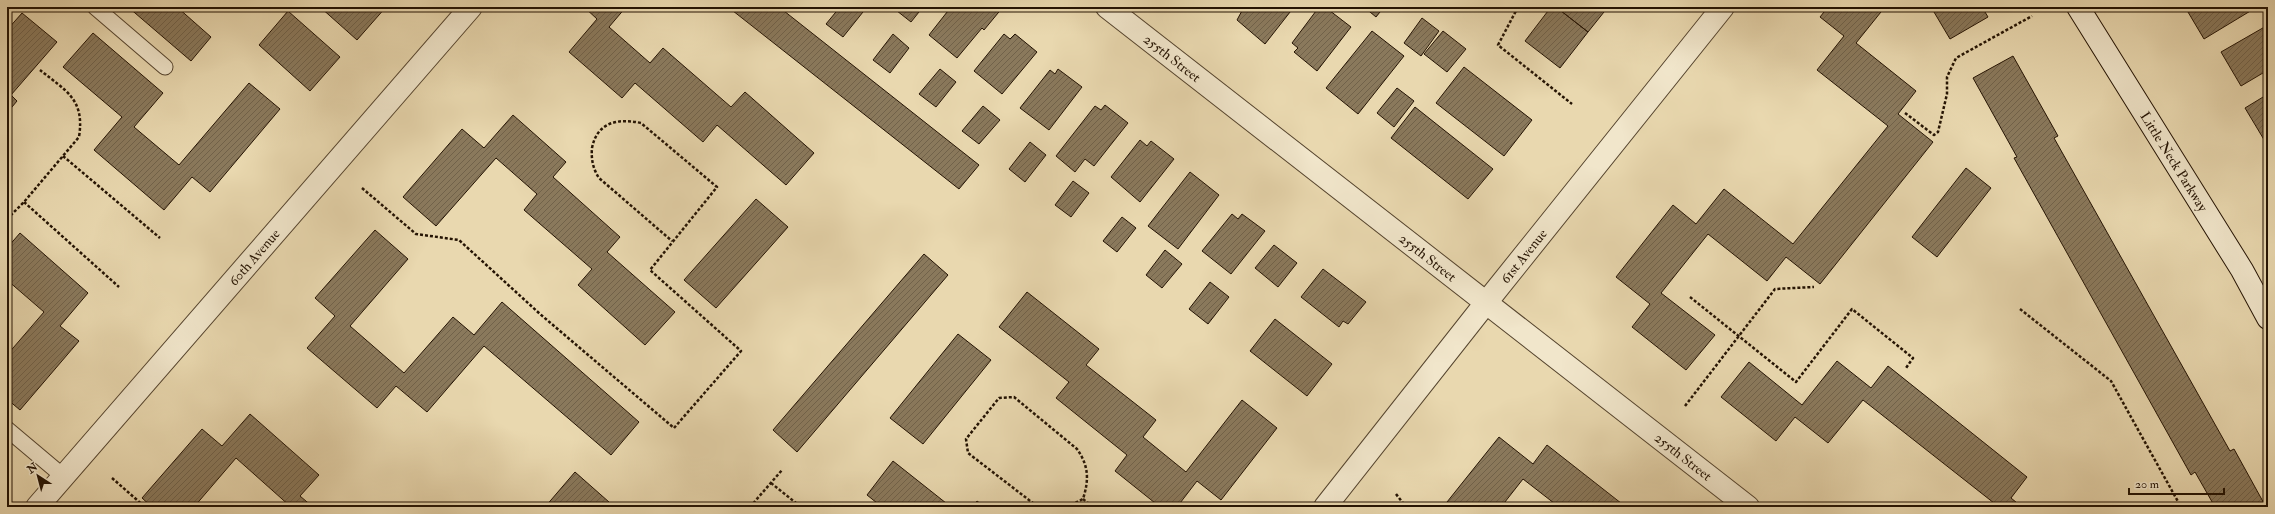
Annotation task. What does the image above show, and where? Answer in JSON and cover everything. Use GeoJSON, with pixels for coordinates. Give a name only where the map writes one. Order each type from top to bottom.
{"type":"FeatureCollection","features":[{"type":"Feature","properties":{"kind":"street","name":"60th Avenue"},"geometry":{"type":"LineString","coordinates":[[37,507],[471,7]]}},
{"type":"Feature","properties":{"kind":"street","name":"255th Street"},"geometry":{"type":"LineString","coordinates":[[1107,7],[1485,304],[1748,507]]}},
{"type":"Feature","properties":{"kind":"street","name":"61st Avenue"},"geometry":{"type":"LineString","coordinates":[[1325,507],[1485,304],[1723,7]]}},
{"type":"Feature","properties":{"kind":"street","name":"Little Neck Parkway"},"geometry":{"type":"LineString","coordinates":[[2078,7],[2242,270],[2268,318]]}},
{"type":"Feature","properties":{"kind":"lane"},"geometry":{"type":"LineString","coordinates":[[95,7],[165,67]]}},
{"type":"Feature","properties":{"kind":"lane"},"geometry":{"type":"LineString","coordinates":[[7,430],[64,477]]}},
{"type":"Feature","properties":{"kind":"path"},"geometry":{"type":"LineString","coordinates":[[1518,7],[1498,45],[1572,104]]}},
{"type":"Feature","properties":{"kind":"path"},"geometry":{"type":"LineString","coordinates":[[1906,113],[1934,136],[1938,132],[1946,94],[1947,77],[1956,58],[2032,16]]}},
{"type":"Feature","properties":{"kind":"path"},"geometry":{"type":"LineString","coordinates":[[7,219],[24,202],[79,137],[81,124],[79,108],[71,95],[40,70]]}},
{"type":"Feature","properties":{"kind":"path"},"geometry":{"type":"LineString","coordinates":[[362,188],[416,234],[459,240],[540,314],[674,428],[742,350],[650,270],[717,187],[641,123],[626,120],[611,123],[598,130],[594,139],[592,153],[593,170],[599,178],[672,241]]}},
{"type":"Feature","properties":{"kind":"path"},"geometry":{"type":"LineString","coordinates":[[63,156],[160,238]]}},
{"type":"Feature","properties":{"kind":"path"},"geometry":{"type":"LineString","coordinates":[[24,202],[118,287]]}},
{"type":"Feature","properties":{"kind":"path"},"geometry":{"type":"LineString","coordinates":[[1685,406],[1775,289],[1814,286]]}},
{"type":"Feature","properties":{"kind":"path"},"geometry":{"type":"LineString","coordinates":[[1690,297],[1796,382],[1852,309],[1913,358],[1906,368]]}},
{"type":"Feature","properties":{"kind":"path"},"geometry":{"type":"LineString","coordinates":[[2020,309],[2112,381],[2181,507]]}},
{"type":"Feature","properties":{"kind":"path"},"geometry":{"type":"LineString","coordinates":[[1038,507],[968,453],[966,439],[999,398],[1014,398],[1077,449],[1087,467],[1086,489],[1083,499],[1067,507]]}},
{"type":"Feature","properties":{"kind":"path"},"geometry":{"type":"LineString","coordinates":[[750,507],[782,470]]}},
{"type":"Feature","properties":{"kind":"path"},"geometry":{"type":"LineString","coordinates":[[112,478],[145,507]]}},
{"type":"Feature","properties":{"kind":"path"},"geometry":{"type":"LineString","coordinates":[[771,483],[801,507]]}},
{"type":"Feature","properties":{"kind":"path"},"geometry":{"type":"LineString","coordinates":[[1396,494],[1406,507]]}},
{"type":"Feature","properties":{"kind":"path"},"geometry":{"type":"LineString","coordinates":[[1083,499],[1093,507]]}},
{"type":"Feature","properties":{"kind":"building"},"geometry":{"type":"Polygon","coordinates":[[[128,7],[177,7],[211,37],[191,61],[128,7]]]}},
{"type":"Feature","properties":{"kind":"building"},"geometry":{"type":"Polygon","coordinates":[[[320,7],[386,7],[357,40],[320,7]]]}},
{"type":"Feature","properties":{"kind":"building"},"geometry":{"type":"Polygon","coordinates":[[[584,7],[626,7],[609,27],[650,63],[663,48],[731,107],[745,92],[814,153],[786,185],[717,125],[703,142],[635,83],[622,98],[569,52],[597,19],[584,7]]]}},
{"type":"Feature","properties":{"kind":"building"},"geometry":{"type":"Polygon","coordinates":[[[728,7],[779,7],[979,165],[959,189],[728,7]]]}},
{"type":"Feature","properties":{"kind":"building"},"geometry":{"type":"Polygon","coordinates":[[[840,7],[857,7],[863,12],[843,37],[826,24],[840,7]]]}},
{"type":"Feature","properties":{"kind":"building"},"geometry":{"type":"Polygon","coordinates":[[[892,7],[923,7],[911,22],[892,7]]]}},
{"type":"Feature","properties":{"kind":"building"},"geometry":{"type":"Polygon","coordinates":[[[951,7],[1003,7],[984,30],[982,28],[957,58],[929,35],[951,7]]]}},
{"type":"Feature","properties":{"kind":"building"},"geometry":{"type":"Polygon","coordinates":[[[1244,7],[1294,7],[1265,44],[1237,20],[1244,7]]]}},
{"type":"Feature","properties":{"kind":"building"},"geometry":{"type":"Polygon","coordinates":[[[1319,7],[1325,7],[1351,27],[1317,71],[1294,52],[1298,48],[1292,43],[1319,7]]]}},
{"type":"Feature","properties":{"kind":"building"},"geometry":{"type":"Polygon","coordinates":[[[1364,7],[1384,7],[1376,17],[1364,7]]]}},
{"type":"Feature","properties":{"kind":"building"},"geometry":{"type":"Polygon","coordinates":[[[1551,7],[1556,7],[1588,32],[1560,68],[1525,41],[1551,7]]]}},
{"type":"Feature","properties":{"kind":"building"},"geometry":{"type":"Polygon","coordinates":[[[1556,7],[1608,7],[1588,32],[1556,7]]]}},
{"type":"Feature","properties":{"kind":"building"},"geometry":{"type":"Polygon","coordinates":[[[1828,7],[1885,7],[1856,43],[1916,91],[1898,114],[1933,142],[1820,284],[1786,257],[1767,281],[1708,234],[1661,293],[1715,335],[1686,370],[1632,327],[1650,304],[1616,277],[1673,205],[1696,224],[1724,189],[1793,244],[1888,126],[1817,70],[1844,36],[1820,17],[1828,7]]]}},
{"type":"Feature","properties":{"kind":"building"},"geometry":{"type":"Polygon","coordinates":[[[1931,7],[1982,7],[1988,17],[1950,39],[1931,7]]]}},
{"type":"Feature","properties":{"kind":"building"},"geometry":{"type":"Polygon","coordinates":[[[2185,7],[2250,7],[2252,10],[2204,39],[2185,7]]]}},
{"type":"Feature","properties":{"kind":"building"},"geometry":{"type":"Polygon","coordinates":[[[288,11],[340,57],[310,91],[259,45],[288,11]]]}},
{"type":"Feature","properties":{"kind":"building"},"geometry":{"type":"Polygon","coordinates":[[[22,13],[57,42],[11,95],[17,101],[7,113],[7,30],[22,13]]]}},
{"type":"Feature","properties":{"kind":"building"},"geometry":{"type":"Polygon","coordinates":[[[1422,18],[1439,31],[1421,56],[1404,43],[1422,18]]]}},
{"type":"Feature","properties":{"kind":"building"},"geometry":{"type":"Polygon","coordinates":[[[2268,25],[2268,70],[2241,86],[2221,52],[2268,25]]]}},
{"type":"Feature","properties":{"kind":"building"},"geometry":{"type":"Polygon","coordinates":[[[1372,31],[1404,56],[1358,114],[1326,88],[1372,31]]]}},
{"type":"Feature","properties":{"kind":"building"},"geometry":{"type":"Polygon","coordinates":[[[1443,31],[1466,49],[1447,72],[1424,54],[1443,31]]]}},
{"type":"Feature","properties":{"kind":"building"},"geometry":{"type":"Polygon","coordinates":[[[93,33],[163,93],[134,127],[179,165],[249,83],[280,109],[210,192],[192,177],[164,210],[94,150],[122,117],[63,67],[93,33]]]}},
{"type":"Feature","properties":{"kind":"building"},"geometry":{"type":"Polygon","coordinates":[[[893,34],[909,48],[890,73],[873,60],[893,34]]]}},
{"type":"Feature","properties":{"kind":"building"},"geometry":{"type":"Polygon","coordinates":[[[1004,34],[1010,39],[1015,34],[1037,52],[1002,94],[974,71],[1004,34]]]}},
{"type":"Feature","properties":{"kind":"building"},"geometry":{"type":"Polygon","coordinates":[[[2013,56],[2058,136],[2054,138],[2230,451],[2234,449],[2266,507],[2215,507],[2195,472],[2191,475],[2014,158],[2017,157],[1973,78],[2013,56]]]}},
{"type":"Feature","properties":{"kind":"building"},"geometry":{"type":"Polygon","coordinates":[[[1464,67],[1532,120],[1504,156],[1436,103],[1464,67]]]}},
{"type":"Feature","properties":{"kind":"building"},"geometry":{"type":"Polygon","coordinates":[[[940,69],[956,82],[936,107],[919,94],[940,69]]]}},
{"type":"Feature","properties":{"kind":"building"},"geometry":{"type":"Polygon","coordinates":[[[1058,69],[1082,87],[1049,130],[1020,108],[1050,70],[1055,74],[1058,69]]]}},
{"type":"Feature","properties":{"kind":"building"},"geometry":{"type":"Polygon","coordinates":[[[1397,88],[1414,101],[1394,127],[1377,113],[1397,88]]]}},
{"type":"Feature","properties":{"kind":"building"},"geometry":{"type":"Polygon","coordinates":[[[2268,94],[2268,141],[2266,143],[2245,108],[2268,94]]]}},
{"type":"Feature","properties":{"kind":"building"},"geometry":{"type":"Polygon","coordinates":[[[1105,105],[1128,123],[1094,166],[1085,159],[1075,172],[1056,156],[1095,106],[1101,110],[1105,105]]]}},
{"type":"Feature","properties":{"kind":"building"},"geometry":{"type":"Polygon","coordinates":[[[983,106],[1000,120],[979,144],[962,131],[983,106]]]}},
{"type":"Feature","properties":{"kind":"building"},"geometry":{"type":"Polygon","coordinates":[[[1415,107],[1493,169],[1468,199],[1391,138],[1415,107]]]}},
{"type":"Feature","properties":{"kind":"building"},"geometry":{"type":"Polygon","coordinates":[[[513,115],[566,162],[553,177],[620,237],[607,252],[675,312],[645,345],[578,285],[592,269],[524,210],[537,194],[496,158],[436,226],[403,197],[462,129],[484,148],[513,115]]]}},
{"type":"Feature","properties":{"kind":"building"},"geometry":{"type":"Polygon","coordinates":[[[1140,140],[1147,146],[1151,141],[1174,159],[1140,202],[1111,177],[1140,140]]]}},
{"type":"Feature","properties":{"kind":"building"},"geometry":{"type":"Polygon","coordinates":[[[1030,142],[1046,155],[1025,182],[1009,169],[1030,142]]]}},
{"type":"Feature","properties":{"kind":"building"},"geometry":{"type":"Polygon","coordinates":[[[1966,168],[1991,188],[1937,257],[1912,237],[1966,168]]]}},
{"type":"Feature","properties":{"kind":"building"},"geometry":{"type":"Polygon","coordinates":[[[1190,172],[1219,195],[1178,249],[1148,226],[1190,172]]]}},
{"type":"Feature","properties":{"kind":"building"},"geometry":{"type":"Polygon","coordinates":[[[1073,181],[1089,193],[1071,217],[1055,205],[1073,181]]]}},
{"type":"Feature","properties":{"kind":"building"},"geometry":{"type":"Polygon","coordinates":[[[756,199],[788,227],[716,308],[684,280],[756,199]]]}},
{"type":"Feature","properties":{"kind":"building"},"geometry":{"type":"Polygon","coordinates":[[[1232,214],[1238,219],[1242,214],[1265,231],[1231,274],[1202,251],[1232,214]]]}},
{"type":"Feature","properties":{"kind":"building"},"geometry":{"type":"Polygon","coordinates":[[[1122,217],[1136,228],[1117,252],[1103,241],[1122,217]]]}},
{"type":"Feature","properties":{"kind":"building"},"geometry":{"type":"Polygon","coordinates":[[[375,230],[408,259],[350,326],[404,373],[453,317],[474,335],[502,302],[639,422],[611,455],[484,346],[427,412],[396,386],[377,408],[307,348],[335,316],[315,298],[375,230]]]}},
{"type":"Feature","properties":{"kind":"building"},"geometry":{"type":"Polygon","coordinates":[[[20,233],[88,293],[60,326],[79,341],[20,410],[7,399],[7,355],[44,312],[7,280],[7,248],[20,233]]]}},
{"type":"Feature","properties":{"kind":"building"},"geometry":{"type":"Polygon","coordinates":[[[1274,245],[1297,263],[1278,287],[1255,268],[1274,245]]]}},
{"type":"Feature","properties":{"kind":"building"},"geometry":{"type":"Polygon","coordinates":[[[1165,250],[1182,264],[1162,288],[1146,275],[1165,250]]]}},
{"type":"Feature","properties":{"kind":"building"},"geometry":{"type":"Polygon","coordinates":[[[924,254],[948,275],[797,452],[773,430],[924,254]]]}},
{"type":"Feature","properties":{"kind":"building"},"geometry":{"type":"Polygon","coordinates":[[[1323,269],[1366,302],[1348,324],[1343,321],[1339,327],[1301,297],[1323,269]]]}},
{"type":"Feature","properties":{"kind":"building"},"geometry":{"type":"Polygon","coordinates":[[[1210,282],[1229,297],[1208,324],[1189,309],[1210,282]]]}},
{"type":"Feature","properties":{"kind":"building"},"geometry":{"type":"Polygon","coordinates":[[[1027,292],[1099,349],[1086,365],[1156,420],[1143,437],[1186,472],[1242,400],[1277,428],[1221,500],[1197,481],[1177,507],[1160,507],[1115,471],[1127,455],[1056,398],[1069,382],[999,327],[1027,292]]]}},
{"type":"Feature","properties":{"kind":"building"},"geometry":{"type":"Polygon","coordinates":[[[1275,319],[1332,364],[1307,396],[1250,351],[1275,319]]]}},
{"type":"Feature","properties":{"kind":"building"},"geometry":{"type":"Polygon","coordinates":[[[958,334],[991,360],[923,444],[890,418],[958,334]]]}},
{"type":"Feature","properties":{"kind":"building"},"geometry":{"type":"Polygon","coordinates":[[[1837,361],[1871,388],[1888,366],[2027,477],[2011,498],[2022,507],[1999,507],[1863,400],[1828,443],[1795,417],[1776,441],[1721,397],[1749,362],[1802,405],[1837,361]]]}},
{"type":"Feature","properties":{"kind":"building"},"geometry":{"type":"Polygon","coordinates":[[[250,414],[319,475],[300,496],[313,507],[291,507],[236,458],[194,507],[152,507],[142,498],[202,429],[222,446],[250,414]]]}},
{"type":"Feature","properties":{"kind":"building"},"geometry":{"type":"Polygon","coordinates":[[[1499,437],[1533,464],[1547,445],[1626,507],[1559,507],[1523,479],[1501,507],[1443,507],[1499,437]]]}},
{"type":"Feature","properties":{"kind":"building"},"geometry":{"type":"Polygon","coordinates":[[[893,461],[951,507],[882,507],[867,495],[893,461]]]}},
{"type":"Feature","properties":{"kind":"building"},"geometry":{"type":"Polygon","coordinates":[[[575,472],[609,502],[604,507],[545,507],[575,472]]]}},
{"type":"Feature","properties":{"kind":"building"},"geometry":{"type":"Polygon","coordinates":[[[977,501],[985,507],[972,507],[977,501]]]}}]}
